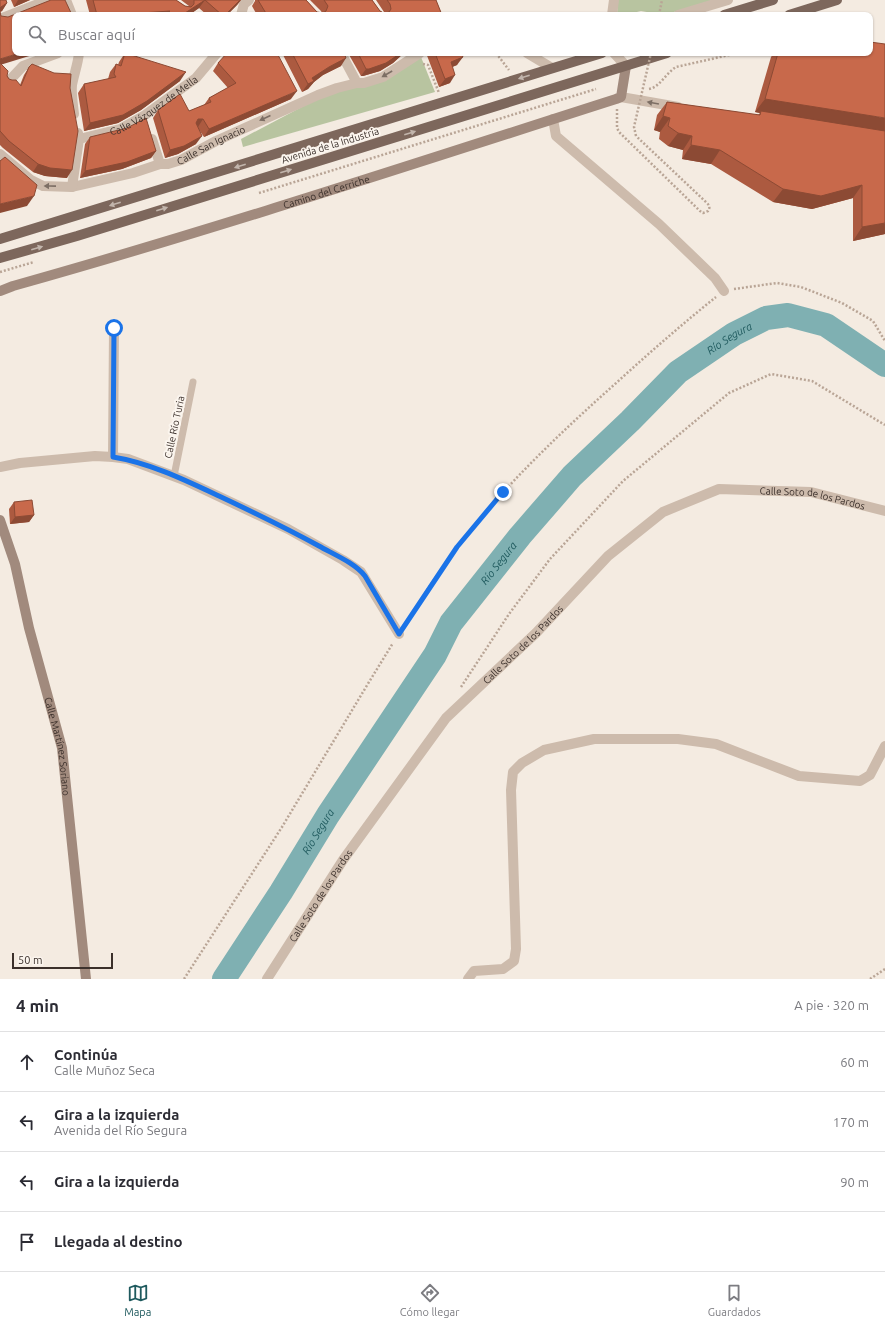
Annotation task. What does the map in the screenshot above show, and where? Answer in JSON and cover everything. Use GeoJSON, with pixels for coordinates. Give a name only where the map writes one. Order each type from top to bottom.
{"type":"FeatureCollection","features":[{"type":"Feature","properties":{"kind":"main road"},"geometry":{"type":"LineString","coordinates":[[734,12],[772,0]]}},
{"type":"Feature","properties":{"kind":"main road"},"geometry":{"type":"LineString","coordinates":[[799,12],[838,0]]}},
{"type":"Feature","properties":{"kind":"main road","name":"Avenida de la Industria"},"geometry":{"type":"LineString","coordinates":[[0,240],[592,56]]}},
{"type":"Feature","properties":{"kind":"main road","name":"Avenida de la Industria"},"geometry":{"type":"LineString","coordinates":[[0,258],[77,236],[658,56]]}},
{"type":"Feature","properties":{"kind":"street"},"geometry":{"type":"LineString","coordinates":[[0,19],[8,11],[48,0]]}},
{"type":"Feature","properties":{"kind":"street"},"geometry":{"type":"LineString","coordinates":[[66,0],[71,12]]}},
{"type":"Feature","properties":{"kind":"street"},"geometry":{"type":"LineString","coordinates":[[242,12],[244,4],[249,0]]}},
{"type":"Feature","properties":{"kind":"street"},"geometry":{"type":"LineString","coordinates":[[612,12],[614,0]]}},
{"type":"Feature","properties":{"kind":"street"},"geometry":{"type":"LineString","coordinates":[[688,12],[728,0]]}},
{"type":"Feature","properties":{"kind":"street"},"geometry":{"type":"LineString","coordinates":[[8,82],[22,66],[50,56]]}},
{"type":"Feature","properties":{"kind":"street"},"geometry":{"type":"LineString","coordinates":[[72,187],[79,139],[72,95],[72,85],[79,56]]}},
{"type":"Feature","properties":{"kind":"street","name":"Calle Vázquez de Mella"},"geometry":{"type":"LineString","coordinates":[[79,139],[147,122],[196,78],[214,56]]}},
{"type":"Feature","properties":{"kind":"street"},"geometry":{"type":"LineString","coordinates":[[343,56],[357,83]]}},
{"type":"Feature","properties":{"kind":"street","name":"Calle San Ignacio"},"geometry":{"type":"LineString","coordinates":[[0,154],[31,180],[43,186],[72,187],[133,173],[160,164],[168,164],[181,160],[203,144],[299,99],[384,77],[408,56]]}},
{"type":"Feature","properties":{"kind":"street"},"geometry":{"type":"LineString","coordinates":[[531,56],[552,68]]}},
{"type":"Feature","properties":{"kind":"street"},"geometry":{"type":"LineString","coordinates":[[617,56],[626,66],[620,94],[691,109]]}},
{"type":"Feature","properties":{"kind":"street","name":"Camino del Cerriche"},"geometry":{"type":"LineString","coordinates":[[0,291],[114,258],[307,198],[552,119],[620,94]]}},
{"type":"Feature","properties":{"kind":"street"},"geometry":{"type":"LineString","coordinates":[[552,119],[556,136],[659,224],[715,278],[724,291]]}},
{"type":"Feature","properties":{"kind":"street"},"geometry":{"type":"LineString","coordinates":[[147,122],[160,164]]}},
{"type":"Feature","properties":{"kind":"street"},"geometry":{"type":"LineString","coordinates":[[113,457],[114,328]]}},
{"type":"Feature","properties":{"kind":"street"},"geometry":{"type":"LineString","coordinates":[[0,467],[20,462],[95,456],[113,457],[128,459],[184,480],[288,529],[343,560],[361,572],[399,634]]}},
{"type":"Feature","properties":{"kind":"street","name":"Calle Soto de los Pardos"},"geometry":{"type":"LineString","coordinates":[[267,979],[343,860],[446,718],[536,633],[608,556],[663,512],[719,490],[811,492],[885,511]]}},
{"type":"Feature","properties":{"kind":"street","name":"Calle Martínez Soriano"},"geometry":{"type":"LineString","coordinates":[[0,520],[15,564],[29,628],[62,748],[86,979]]}},
{"type":"Feature","properties":{"kind":"street"},"geometry":{"type":"LineString","coordinates":[[468,979],[474,972],[503,969],[514,961],[516,949],[511,790],[513,772],[522,763],[544,750],[594,739],[678,739],[716,744],[800,776],[860,781],[870,775],[885,746]]}},
{"type":"Feature","properties":{"kind":"lane","name":"Calle Río Turia"},"geometry":{"type":"LineString","coordinates":[[174,476],[193,382]]}},
{"type":"Feature","properties":{"kind":"path"},"geometry":{"type":"LineString","coordinates":[[660,12],[662,0]]}},
{"type":"Feature","properties":{"kind":"path"},"geometry":{"type":"LineString","coordinates":[[498,56],[510,71],[507,74]]}},
{"type":"Feature","properties":{"kind":"path"},"geometry":{"type":"LineString","coordinates":[[650,56],[634,127],[636,136],[707,203],[709,209],[703,213],[616,128],[620,94],[646,90],[652,88],[670,70],[676,67],[725,56]]}},
{"type":"Feature","properties":{"kind":"path"},"geometry":{"type":"LineString","coordinates":[[418,67],[425,64],[428,65],[439,93],[442,94]]}},
{"type":"Feature","properties":{"kind":"path"},"geometry":{"type":"LineString","coordinates":[[252,195],[598,88]]}},
{"type":"Feature","properties":{"kind":"path"},"geometry":{"type":"LineString","coordinates":[[0,272],[37,261]]}},
{"type":"Feature","properties":{"kind":"path"},"geometry":{"type":"LineString","coordinates":[[184,979],[282,827],[368,682],[457,547],[503,492],[553,441],[603,394],[684,322],[724,291],[743,287],[777,283],[801,287],[842,303],[873,321],[885,341]]}},
{"type":"Feature","properties":{"kind":"path"},"geometry":{"type":"LineString","coordinates":[[460,689],[509,614],[550,559],[623,481],[729,392],[771,374],[812,382],[885,425]]}},
{"type":"Feature","properties":{"kind":"path"},"geometry":{"type":"LineString","coordinates":[[870,979],[885,969]]}},
{"type":"Feature","properties":{"kind":"green space"},"geometry":{"type":"Polygon","coordinates":[[[618,0],[713,0],[674,12],[617,12],[618,0]]]}},
{"type":"Feature","properties":{"kind":"green space"},"geometry":{"type":"Polygon","coordinates":[[[421,57],[435,92],[243,147],[241,139],[313,101],[421,57]]]}},
{"type":"Feature","properties":{"kind":"building"},"geometry":{"type":"Polygon","coordinates":[[[0,0],[6,0],[7,3],[0,8],[0,0]]]}},
{"type":"Feature","properties":{"kind":"building"},"geometry":{"type":"Polygon","coordinates":[[[51,0],[65,0],[71,12],[21,12],[51,0]]]}},
{"type":"Feature","properties":{"kind":"building"},"geometry":{"type":"Polygon","coordinates":[[[93,0],[176,0],[185,6],[191,7],[194,4],[194,0],[205,0],[187,12],[96,12],[93,0]]]}},
{"type":"Feature","properties":{"kind":"building"},"geometry":{"type":"Polygon","coordinates":[[[205,0],[240,0],[228,12],[219,12],[205,0]]]}},
{"type":"Feature","properties":{"kind":"building"},"geometry":{"type":"Polygon","coordinates":[[[258,0],[306,0],[317,12],[265,12],[258,0]]]}},
{"type":"Feature","properties":{"kind":"building"},"geometry":{"type":"Polygon","coordinates":[[[324,0],[372,0],[382,12],[324,12],[328,6],[324,0]]]}},
{"type":"Feature","properties":{"kind":"building"},"geometry":{"type":"Polygon","coordinates":[[[387,0],[436,0],[441,12],[389,12],[391,9],[387,0]]]}},
{"type":"Feature","properties":{"kind":"building"},"geometry":{"type":"Polygon","coordinates":[[[0,12],[1,16],[8,17],[12,15],[12,55],[0,59],[0,12]]]}},
{"type":"Feature","properties":{"kind":"building"},"geometry":{"type":"Polygon","coordinates":[[[873,42],[885,44],[885,118],[765,99],[777,56],[873,56],[873,42]]]}},
{"type":"Feature","properties":{"kind":"building"},"geometry":{"type":"Polygon","coordinates":[[[124,56],[135,56],[186,72],[147,101],[123,115],[90,123],[84,84],[116,77],[114,74],[116,64],[121,66],[124,56]]]}},
{"type":"Feature","properties":{"kind":"building"},"geometry":{"type":"Polygon","coordinates":[[[224,56],[279,56],[297,91],[209,129],[203,119],[198,119],[196,123],[202,136],[184,146],[170,150],[158,110],[180,94],[189,111],[211,102],[209,98],[236,83],[218,63],[224,56]]]}},
{"type":"Feature","properties":{"kind":"building"},"geometry":{"type":"Polygon","coordinates":[[[294,56],[345,56],[346,58],[312,78],[314,81],[308,84],[294,56]]]}},
{"type":"Feature","properties":{"kind":"building"},"geometry":{"type":"Polygon","coordinates":[[[360,56],[396,56],[386,63],[366,69],[360,56]]]}},
{"type":"Feature","properties":{"kind":"building"},"geometry":{"type":"Polygon","coordinates":[[[436,56],[462,56],[451,62],[455,75],[445,79],[436,56]]]}},
{"type":"Feature","properties":{"kind":"building"},"geometry":{"type":"Polygon","coordinates":[[[0,63],[8,71],[7,76],[9,79],[16,80],[21,86],[29,67],[32,64],[54,73],[71,74],[70,88],[78,131],[72,170],[50,168],[38,164],[9,141],[0,131],[0,63]]]}},
{"type":"Feature","properties":{"kind":"building"},"geometry":{"type":"Polygon","coordinates":[[[667,102],[760,115],[761,111],[885,131],[885,223],[862,227],[862,185],[821,196],[783,189],[720,150],[691,145],[692,136],[678,133],[668,126],[670,118],[663,116],[667,102]]]}},
{"type":"Feature","properties":{"kind":"building"},"geometry":{"type":"Polygon","coordinates":[[[146,118],[156,151],[127,162],[85,171],[90,137],[127,128],[146,118]]]}},
{"type":"Feature","properties":{"kind":"building"},"geometry":{"type":"Polygon","coordinates":[[[5,157],[37,185],[34,196],[0,204],[0,161],[5,157]]]}},
{"type":"Feature","properties":{"kind":"building"},"geometry":{"type":"Polygon","coordinates":[[[32,500],[34,515],[15,517],[14,502],[32,500]]]}},
{"type":"Feature","properties":{"kind":"waterway","name":"Río Segura"},"geometry":{"type":"LineString","coordinates":[[224,979],[281,892],[328,815],[435,655],[451,623],[520,536],[572,476],[630,421],[678,372],[734,334],[766,318],[788,315],[826,325],[885,365]]}},
{"type":"Feature","properties":{"kind":"route"},"geometry":{"type":"LineString","coordinates":[[114,328],[113,457],[128,459],[184,480],[288,529],[343,560],[365,576],[399,634],[457,547],[503,492]]}}]}
